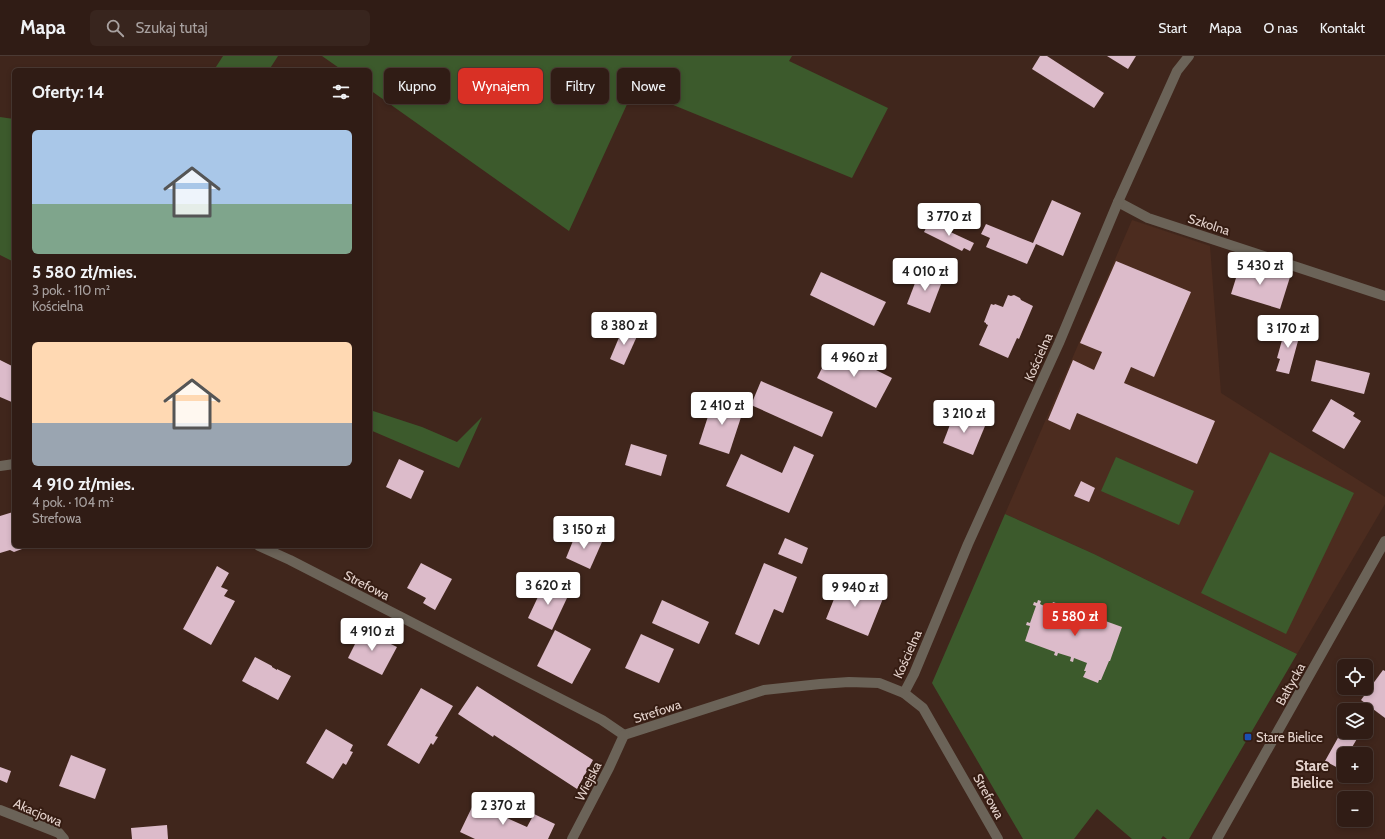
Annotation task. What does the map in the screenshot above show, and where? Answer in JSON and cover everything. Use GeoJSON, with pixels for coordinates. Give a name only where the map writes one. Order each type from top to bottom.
{"type":"FeatureCollection","features":[{"type":"Feature","properties":{"kind":"street","name":"Kościelna"},"geometry":{"type":"LineString","coordinates":[[904,693],[914,674],[968,544],[1059,343],[1118,202],[1177,71],[1190,56]]}},
{"type":"Feature","properties":{"kind":"street","name":"Szkolna"},"geometry":{"type":"LineString","coordinates":[[1118,202],[1148,218],[1385,296]]}},
{"type":"Feature","properties":{"kind":"street"},"geometry":{"type":"LineString","coordinates":[[0,466],[12,464]]}},
{"type":"Feature","properties":{"kind":"street","name":"Bałtycka"},"geometry":{"type":"LineString","coordinates":[[1217,839],[1385,541]]}},
{"type":"Feature","properties":{"kind":"street","name":"Strefowa"},"geometry":{"type":"LineString","coordinates":[[263,548],[290,560],[595,716],[624,735],[764,690],[849,682],[878,683],[904,693],[923,708],[998,839]]}},
{"type":"Feature","properties":{"kind":"street","name":"Wiejska"},"geometry":{"type":"LineString","coordinates":[[572,839],[609,768],[624,735]]}},
{"type":"Feature","properties":{"kind":"street","name":"Akacjowa"},"geometry":{"type":"LineString","coordinates":[[0,810],[58,833],[64,839]]}},
{"type":"Feature","properties":{"kind":"shaded area"},"geometry":{"type":"Polygon","coordinates":[[[1132,220],[1210,246],[1221,393],[1385,497],[1385,504],[1297,654],[1094,554],[1005,514],[1132,220]]]}},
{"type":"Feature","properties":{"kind":"green space"},"geometry":{"type":"Polygon","coordinates":[[[223,56],[278,56],[270,68],[215,68],[223,56]]]}},
{"type":"Feature","properties":{"kind":"green space"},"geometry":{"type":"Polygon","coordinates":[[[322,56],[792,56],[789,61],[888,108],[852,178],[671,104],[680,104],[680,68],[617,68],[617,104],[627,104],[569,231],[390,104],[450,104],[450,68],[384,68],[384,100],[372,91],[372,68],[339,68],[322,56]]]}},
{"type":"Feature","properties":{"kind":"green space"},"geometry":{"type":"Polygon","coordinates":[[[0,117],[12,119],[12,261],[0,255],[0,117]]]}},
{"type":"Feature","properties":{"kind":"green space"},"geometry":{"type":"Polygon","coordinates":[[[372,411],[422,427],[457,442],[482,417],[459,468],[372,431],[372,411]]]}},
{"type":"Feature","properties":{"kind":"green space"},"geometry":{"type":"Polygon","coordinates":[[[1270,452],[1354,493],[1286,634],[1201,593],[1270,452]]]}},
{"type":"Feature","properties":{"kind":"green space"},"geometry":{"type":"Polygon","coordinates":[[[1116,457],[1194,491],[1179,525],[1101,491],[1116,457]]]}},
{"type":"Feature","properties":{"kind":"green space"},"geometry":{"type":"Polygon","coordinates":[[[1005,514],[1094,554],[1297,654],[1189,839],[1167,839],[1163,836],[1161,839],[1132,839],[1097,809],[1074,839],[1023,839],[932,683],[1005,514]]]}},
{"type":"Feature","properties":{"kind":"building"},"geometry":{"type":"Polygon","coordinates":[[[1040,56],[1047,56],[1104,93],[1094,108],[1032,69],[1040,56]]]}},
{"type":"Feature","properties":{"kind":"building"},"geometry":{"type":"Polygon","coordinates":[[[1107,56],[1136,56],[1128,69],[1107,56]]]}},
{"type":"Feature","properties":{"kind":"building"},"geometry":{"type":"Polygon","coordinates":[[[1052,200],[1081,213],[1063,256],[1036,244],[1027,264],[986,247],[990,238],[981,234],[986,224],[1033,243],[1052,200]]]}},
{"type":"Feature","properties":{"kind":"building"},"geometry":{"type":"Polygon","coordinates":[[[929,222],[974,243],[970,251],[964,248],[962,251],[924,232],[929,222]]]}},
{"type":"Feature","properties":{"kind":"building"},"geometry":{"type":"Polygon","coordinates":[[[1116,261],[1191,292],[1154,377],[1131,367],[1124,383],[1215,421],[1197,464],[1077,413],[1070,430],[1048,420],[1073,360],[1094,370],[1102,352],[1080,343],[1116,261]]]}},
{"type":"Feature","properties":{"kind":"building"},"geometry":{"type":"Polygon","coordinates":[[[1241,262],[1290,277],[1280,309],[1231,294],[1241,262]]]}},
{"type":"Feature","properties":{"kind":"building"},"geometry":{"type":"Polygon","coordinates":[[[920,270],[943,279],[930,313],[907,304],[920,270]]]}},
{"type":"Feature","properties":{"kind":"building"},"geometry":{"type":"Polygon","coordinates":[[[821,272],[886,302],[874,326],[810,295],[821,272]]]}},
{"type":"Feature","properties":{"kind":"building"},"geometry":{"type":"Polygon","coordinates":[[[1008,295],[1014,295],[1033,306],[1019,339],[1017,338],[1008,358],[979,345],[988,325],[984,322],[991,304],[1003,307],[1008,295]]]}},
{"type":"Feature","properties":{"kind":"building"},"geometry":{"type":"Polygon","coordinates":[[[1286,326],[1301,330],[1289,374],[1276,371],[1280,359],[1277,358],[1286,326]]]}},
{"type":"Feature","properties":{"kind":"building"},"geometry":{"type":"Polygon","coordinates":[[[623,328],[638,334],[624,365],[610,359],[623,328]]]}},
{"type":"Feature","properties":{"kind":"building"},"geometry":{"type":"Polygon","coordinates":[[[832,348],[892,378],[876,408],[817,378],[832,348]]]}},
{"type":"Feature","properties":{"kind":"building"},"geometry":{"type":"Polygon","coordinates":[[[0,360],[12,366],[12,402],[0,397],[0,360]]]}},
{"type":"Feature","properties":{"kind":"building"},"geometry":{"type":"Polygon","coordinates":[[[1316,360],[1370,373],[1364,394],[1311,381],[1316,360]]]}},
{"type":"Feature","properties":{"kind":"building"},"geometry":{"type":"Polygon","coordinates":[[[761,381],[833,412],[822,437],[751,405],[761,381]]]}},
{"type":"Feature","properties":{"kind":"building"},"geometry":{"type":"Polygon","coordinates":[[[714,398],[744,408],[729,454],[699,444],[714,398]]]}},
{"type":"Feature","properties":{"kind":"building"},"geometry":{"type":"Polygon","coordinates":[[[1331,399],[1355,413],[1353,416],[1361,421],[1344,449],[1312,431],[1331,399]]]}},
{"type":"Feature","properties":{"kind":"building"},"geometry":{"type":"Polygon","coordinates":[[[954,414],[985,426],[973,455],[943,443],[954,414]]]}},
{"type":"Feature","properties":{"kind":"building"},"geometry":{"type":"Polygon","coordinates":[[[631,444],[667,455],[661,476],[625,465],[631,444]]]}},
{"type":"Feature","properties":{"kind":"building"},"geometry":{"type":"Polygon","coordinates":[[[794,446],[814,455],[789,513],[726,486],[741,454],[782,473],[794,446]]]}},
{"type":"Feature","properties":{"kind":"building"},"geometry":{"type":"Polygon","coordinates":[[[399,459],[424,471],[411,499],[386,487],[399,459]]]}},
{"type":"Feature","properties":{"kind":"building"},"geometry":{"type":"Polygon","coordinates":[[[1081,481],[1095,488],[1089,502],[1074,496],[1081,481]]]}},
{"type":"Feature","properties":{"kind":"building"},"geometry":{"type":"Polygon","coordinates":[[[12,512],[12,548],[22,549],[14,552],[10,550],[0,553],[0,516],[12,512]]]}},
{"type":"Feature","properties":{"kind":"building"},"geometry":{"type":"Polygon","coordinates":[[[577,531],[602,542],[590,569],[566,558],[577,531]]]}},
{"type":"Feature","properties":{"kind":"building"},"geometry":{"type":"Polygon","coordinates":[[[785,538],[808,548],[802,564],[778,554],[785,538]]]}},
{"type":"Feature","properties":{"kind":"building"},"geometry":{"type":"Polygon","coordinates":[[[421,563],[452,579],[435,610],[423,603],[426,598],[407,588],[421,563]]]}},
{"type":"Feature","properties":{"kind":"building"},"geometry":{"type":"Polygon","coordinates":[[[764,563],[797,577],[783,613],[774,609],[759,645],[735,634],[764,563]]]}},
{"type":"Feature","properties":{"kind":"building"},"geometry":{"type":"Polygon","coordinates":[[[217,566],[229,573],[221,587],[228,590],[224,596],[235,601],[211,645],[183,629],[217,566]]]}},
{"type":"Feature","properties":{"kind":"building"},"geometry":{"type":"Polygon","coordinates":[[[842,579],[884,596],[868,636],[826,619],[842,579]]]}},
{"type":"Feature","properties":{"kind":"building"},"geometry":{"type":"Polygon","coordinates":[[[545,582],[562,590],[560,594],[567,598],[552,630],[528,618],[545,582]]]}},
{"type":"Feature","properties":{"kind":"building"},"geometry":{"type":"Polygon","coordinates":[[[662,600],[709,622],[699,644],[652,623],[662,600]]]}},
{"type":"Feature","properties":{"kind":"building"},"geometry":{"type":"Polygon","coordinates":[[[1038,600],[1041,601],[1040,604],[1050,609],[1053,602],[1122,627],[1110,661],[1098,683],[1083,677],[1086,671],[1084,671],[1087,663],[1074,658],[1073,662],[1070,661],[1071,657],[1058,653],[1057,656],[1054,655],[1055,652],[1025,641],[1030,626],[1026,625],[1027,622],[1030,623],[1036,606],[1033,605],[1034,602],[1037,603],[1038,600]]]}},
{"type":"Feature","properties":{"kind":"building"},"geometry":{"type":"Polygon","coordinates":[[[362,630],[397,647],[382,675],[348,658],[362,630]]]}},
{"type":"Feature","properties":{"kind":"building"},"geometry":{"type":"Polygon","coordinates":[[[555,630],[591,649],[572,684],[537,666],[555,630]]]}},
{"type":"Feature","properties":{"kind":"building"},"geometry":{"type":"Polygon","coordinates":[[[641,634],[674,649],[659,683],[625,668],[641,634]]]}},
{"type":"Feature","properties":{"kind":"building"},"geometry":{"type":"Polygon","coordinates":[[[255,657],[277,670],[291,676],[278,700],[242,681],[255,657]]]}},
{"type":"Feature","properties":{"kind":"building"},"geometry":{"type":"Polygon","coordinates":[[[1383,670],[1385,671],[1385,718],[1373,709],[1373,703],[1365,703],[1361,700],[1365,695],[1373,695],[1373,684],[1383,670]]]}},
{"type":"Feature","properties":{"kind":"building"},"geometry":{"type":"Polygon","coordinates":[[[477,686],[593,760],[577,789],[494,735],[493,737],[458,714],[477,686]]]}},
{"type":"Feature","properties":{"kind":"building"},"geometry":{"type":"Polygon","coordinates":[[[421,688],[453,706],[435,736],[438,737],[433,745],[431,743],[419,764],[387,745],[421,688]]]}},
{"type":"Feature","properties":{"kind":"building"},"geometry":{"type":"Polygon","coordinates":[[[326,729],[353,745],[350,751],[353,752],[346,765],[343,763],[333,779],[306,763],[326,729]]]}},
{"type":"Feature","properties":{"kind":"building"},"geometry":{"type":"Polygon","coordinates":[[[1337,739],[1357,739],[1352,747],[1337,747],[1337,767],[1325,761],[1337,739]]]}},
{"type":"Feature","properties":{"kind":"building"},"geometry":{"type":"Polygon","coordinates":[[[71,755],[106,769],[95,799],[59,786],[71,755]]]}},
{"type":"Feature","properties":{"kind":"building"},"geometry":{"type":"Polygon","coordinates":[[[0,767],[11,771],[7,783],[0,780],[0,767]]]}},
{"type":"Feature","properties":{"kind":"building"},"geometry":{"type":"Polygon","coordinates":[[[474,803],[527,827],[534,814],[555,824],[548,839],[475,839],[460,832],[474,803]]]}},
{"type":"Feature","properties":{"kind":"building"},"geometry":{"type":"Polygon","coordinates":[[[167,825],[168,839],[132,839],[131,828],[167,825]]]}},
{"type":"Feature","properties":{"kind":"place","name":"Stare Bielice"},"geometry":{"type":"Point","coordinates":[1248,737]}},
{"type":"Feature","properties":{"kind":"district","name":"Stare Bielice"},"geometry":{"type":"Point","coordinates":[1312,774]}}]}
